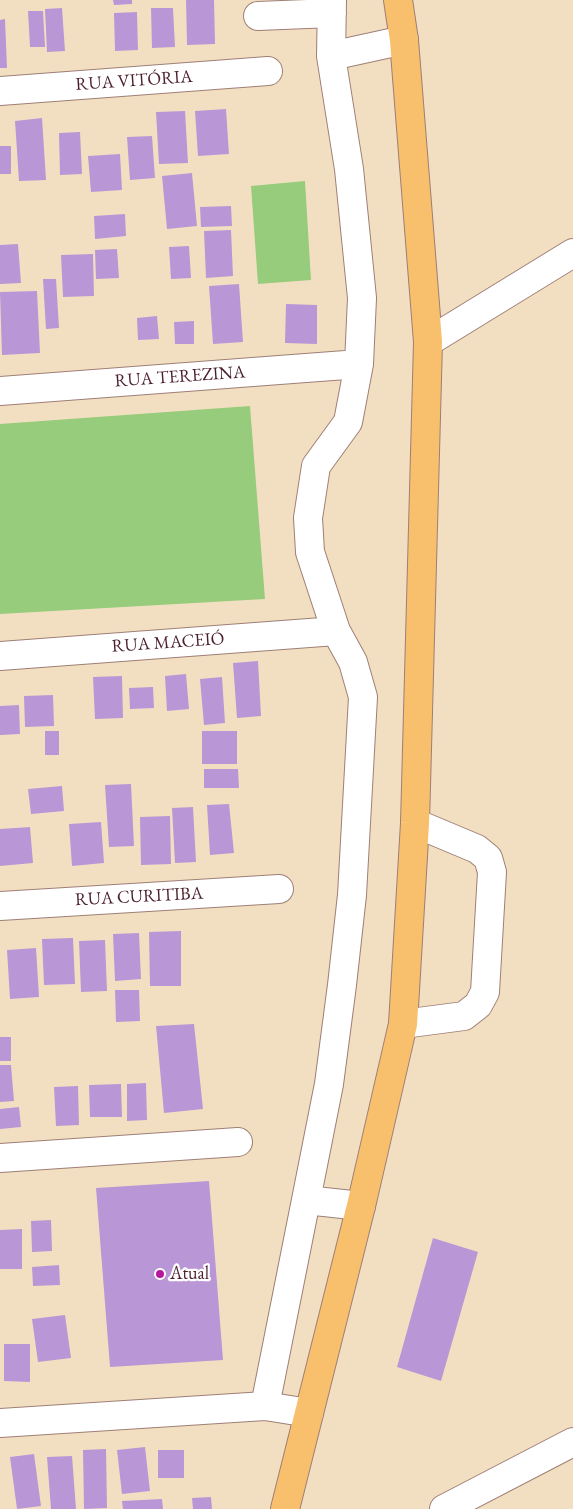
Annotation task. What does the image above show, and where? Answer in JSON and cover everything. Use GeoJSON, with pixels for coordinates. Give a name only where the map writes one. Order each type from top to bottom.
{"type":"FeatureCollection","features":[{"type":"Feature","properties":{"kind":"main road"},"geometry":{"type":"LineString","coordinates":[[285,1509],[361,1206],[403,1024],[415,823],[428,342],[404,40],[398,0]]}},
{"type":"Feature","properties":{"kind":"street"},"geometry":{"type":"LineString","coordinates":[[258,16],[332,6],[332,56],[349,169],[362,298],[359,364],[348,422],[316,466],[308,518],[310,552],[336,631],[353,662],[363,698],[352,895],[329,1084],[264,1406]]}},
{"type":"Feature","properties":{"kind":"street"},"geometry":{"type":"LineString","coordinates":[[332,56],[404,40]]}},
{"type":"Feature","properties":{"kind":"street","name":"RUA VITÓRIA"},"geometry":{"type":"LineString","coordinates":[[0,91],[268,71]]}},
{"type":"Feature","properties":{"kind":"street"},"geometry":{"type":"LineString","coordinates":[[428,342],[573,253]]}},
{"type":"Feature","properties":{"kind":"street","name":"RUA TEREZINA"},"geometry":{"type":"LineString","coordinates":[[0,391],[359,364]]}},
{"type":"Feature","properties":{"kind":"street","name":"RUA MACEIÓ"},"geometry":{"type":"LineString","coordinates":[[0,656],[336,631]]}},
{"type":"Feature","properties":{"kind":"street"},"geometry":{"type":"LineString","coordinates":[[403,1024],[464,1016],[478,1005],[485,992],[492,872],[488,858],[477,849],[415,823]]}},
{"type":"Feature","properties":{"kind":"street","name":"RUA CURITIBA"},"geometry":{"type":"LineString","coordinates":[[0,906],[279,889]]}},
{"type":"Feature","properties":{"kind":"street"},"geometry":{"type":"LineString","coordinates":[[0,1158],[238,1142]]}},
{"type":"Feature","properties":{"kind":"street"},"geometry":{"type":"LineString","coordinates":[[306,1200],[361,1206]]}},
{"type":"Feature","properties":{"kind":"street"},"geometry":{"type":"LineString","coordinates":[[0,1423],[264,1406],[309,1413]]}},
{"type":"Feature","properties":{"kind":"street"},"geometry":{"type":"LineString","coordinates":[[444,1509],[573,1442]]}},
{"type":"Feature","properties":{"kind":"green space"},"geometry":{"type":"Polygon","coordinates":[[[305,181],[311,280],[258,284],[251,186],[305,181]]]}},
{"type":"Feature","properties":{"kind":"green space"},"geometry":{"type":"Polygon","coordinates":[[[250,406],[265,599],[0,614],[0,424],[250,406]]]}},
{"type":"Feature","properties":{"kind":"building"},"geometry":{"type":"Polygon","coordinates":[[[113,0],[132,0],[132,4],[114,5],[113,0]]]}},
{"type":"Feature","properties":{"kind":"building"},"geometry":{"type":"Polygon","coordinates":[[[186,0],[214,0],[215,44],[187,45],[186,0]]]}},
{"type":"Feature","properties":{"kind":"building"},"geometry":{"type":"Polygon","coordinates":[[[62,8],[65,51],[47,52],[45,9],[62,8]]]}},
{"type":"Feature","properties":{"kind":"building"},"geometry":{"type":"Polygon","coordinates":[[[151,8],[173,8],[175,47],[152,48],[151,8]]]}},
{"type":"Feature","properties":{"kind":"building"},"geometry":{"type":"Polygon","coordinates":[[[28,11],[43,11],[45,47],[30,47],[28,11]]]}},
{"type":"Feature","properties":{"kind":"building"},"geometry":{"type":"Polygon","coordinates":[[[137,12],[138,50],[115,51],[114,13],[137,12]]]}},
{"type":"Feature","properties":{"kind":"building"},"geometry":{"type":"Polygon","coordinates":[[[5,19],[7,68],[0,68],[0,20],[5,19]]]}},
{"type":"Feature","properties":{"kind":"building"},"geometry":{"type":"Polygon","coordinates":[[[226,109],[229,154],[198,156],[195,111],[226,109]]]}},
{"type":"Feature","properties":{"kind":"building"},"geometry":{"type":"Polygon","coordinates":[[[185,111],[188,163],[159,164],[156,112],[185,111]]]}},
{"type":"Feature","properties":{"kind":"building"},"geometry":{"type":"Polygon","coordinates":[[[42,118],[46,180],[19,181],[15,121],[42,118]]]}},
{"type":"Feature","properties":{"kind":"building"},"geometry":{"type":"Polygon","coordinates":[[[80,132],[82,174],[60,175],[59,133],[80,132]]]}},
{"type":"Feature","properties":{"kind":"building"},"geometry":{"type":"Polygon","coordinates":[[[152,136],[155,178],[130,180],[127,137],[152,136]]]}},
{"type":"Feature","properties":{"kind":"building"},"geometry":{"type":"Polygon","coordinates":[[[0,146],[11,146],[11,174],[0,174],[0,146]]]}},
{"type":"Feature","properties":{"kind":"building"},"geometry":{"type":"Polygon","coordinates":[[[120,154],[122,190],[91,192],[88,156],[120,154]]]}},
{"type":"Feature","properties":{"kind":"building"},"geometry":{"type":"Polygon","coordinates":[[[192,173],[197,226],[167,229],[162,176],[192,173]]]}},
{"type":"Feature","properties":{"kind":"building"},"geometry":{"type":"Polygon","coordinates":[[[231,206],[232,226],[201,227],[200,207],[231,206]]]}},
{"type":"Feature","properties":{"kind":"building"},"geometry":{"type":"Polygon","coordinates":[[[125,214],[126,236],[95,239],[94,216],[125,214]]]}},
{"type":"Feature","properties":{"kind":"building"},"geometry":{"type":"Polygon","coordinates":[[[231,230],[233,276],[206,278],[204,231],[231,230]]]}},
{"type":"Feature","properties":{"kind":"building"},"geometry":{"type":"Polygon","coordinates":[[[18,244],[21,283],[0,284],[0,245],[18,244]]]}},
{"type":"Feature","properties":{"kind":"building"},"geometry":{"type":"Polygon","coordinates":[[[189,246],[191,278],[171,279],[169,247],[189,246]]]}},
{"type":"Feature","properties":{"kind":"building"},"geometry":{"type":"Polygon","coordinates":[[[117,249],[119,278],[96,279],[95,250],[117,249]]]}},
{"type":"Feature","properties":{"kind":"building"},"geometry":{"type":"Polygon","coordinates":[[[93,254],[94,296],[63,297],[61,255],[93,254]]]}},
{"type":"Feature","properties":{"kind":"building"},"geometry":{"type":"Polygon","coordinates":[[[43,279],[56,279],[59,328],[46,329],[43,279]]]}},
{"type":"Feature","properties":{"kind":"building"},"geometry":{"type":"Polygon","coordinates":[[[239,284],[243,342],[213,344],[209,286],[239,284]]]}},
{"type":"Feature","properties":{"kind":"building"},"geometry":{"type":"Polygon","coordinates":[[[37,291],[40,353],[2,355],[0,292],[37,291]]]}},
{"type":"Feature","properties":{"kind":"building"},"geometry":{"type":"Polygon","coordinates":[[[286,304],[317,305],[317,344],[285,343],[286,304]]]}},
{"type":"Feature","properties":{"kind":"building"},"geometry":{"type":"Polygon","coordinates":[[[157,316],[159,339],[138,340],[137,318],[157,316]]]}},
{"type":"Feature","properties":{"kind":"building"},"geometry":{"type":"Polygon","coordinates":[[[194,321],[194,344],[175,344],[174,322],[194,321]]]}},
{"type":"Feature","properties":{"kind":"building"},"geometry":{"type":"Polygon","coordinates":[[[258,661],[261,716],[237,718],[233,663],[258,661]]]}},
{"type":"Feature","properties":{"kind":"building"},"geometry":{"type":"Polygon","coordinates":[[[186,674],[189,709],[167,711],[165,676],[186,674]]]}},
{"type":"Feature","properties":{"kind":"building"},"geometry":{"type":"Polygon","coordinates":[[[122,676],[123,718],[95,719],[93,677],[122,676]]]}},
{"type":"Feature","properties":{"kind":"building"},"geometry":{"type":"Polygon","coordinates":[[[222,677],[225,723],[204,725],[200,679],[222,677]]]}},
{"type":"Feature","properties":{"kind":"building"},"geometry":{"type":"Polygon","coordinates":[[[153,687],[154,708],[130,709],[129,688],[153,687]]]}},
{"type":"Feature","properties":{"kind":"building"},"geometry":{"type":"Polygon","coordinates":[[[53,695],[54,726],[25,727],[24,696],[53,695]]]}},
{"type":"Feature","properties":{"kind":"building"},"geometry":{"type":"Polygon","coordinates":[[[19,705],[20,734],[0,735],[0,706],[19,705]]]}},
{"type":"Feature","properties":{"kind":"building"},"geometry":{"type":"Polygon","coordinates":[[[45,731],[59,731],[59,755],[45,755],[45,731]]]}},
{"type":"Feature","properties":{"kind":"building"},"geometry":{"type":"Polygon","coordinates":[[[202,731],[237,731],[237,764],[202,764],[202,731]]]}},
{"type":"Feature","properties":{"kind":"building"},"geometry":{"type":"Polygon","coordinates":[[[204,769],[238,769],[239,788],[204,788],[204,769]]]}},
{"type":"Feature","properties":{"kind":"building"},"geometry":{"type":"Polygon","coordinates":[[[131,784],[134,846],[109,847],[105,785],[131,784]]]}},
{"type":"Feature","properties":{"kind":"building"},"geometry":{"type":"Polygon","coordinates":[[[62,786],[64,811],[31,814],[28,789],[62,786]]]}},
{"type":"Feature","properties":{"kind":"building"},"geometry":{"type":"Polygon","coordinates":[[[229,804],[234,853],[210,855],[207,805],[229,804]]]}},
{"type":"Feature","properties":{"kind":"building"},"geometry":{"type":"Polygon","coordinates":[[[193,807],[196,862],[175,863],[172,808],[193,807]]]}},
{"type":"Feature","properties":{"kind":"building"},"geometry":{"type":"Polygon","coordinates":[[[170,816],[171,864],[141,865],[140,817],[170,816]]]}},
{"type":"Feature","properties":{"kind":"building"},"geometry":{"type":"Polygon","coordinates":[[[101,822],[104,863],[72,866],[69,824],[101,822]]]}},
{"type":"Feature","properties":{"kind":"building"},"geometry":{"type":"Polygon","coordinates":[[[30,827],[33,863],[0,866],[0,829],[30,827]]]}},
{"type":"Feature","properties":{"kind":"building"},"geometry":{"type":"Polygon","coordinates":[[[181,931],[181,986],[150,986],[149,932],[181,931]]]}},
{"type":"Feature","properties":{"kind":"building"},"geometry":{"type":"Polygon","coordinates":[[[139,933],[141,979],[115,981],[113,934],[139,933]]]}},
{"type":"Feature","properties":{"kind":"building"},"geometry":{"type":"Polygon","coordinates":[[[73,938],[75,984],[44,985],[42,939],[73,938]]]}},
{"type":"Feature","properties":{"kind":"building"},"geometry":{"type":"Polygon","coordinates":[[[105,940],[107,991],[81,992],[79,941],[105,940]]]}},
{"type":"Feature","properties":{"kind":"building"},"geometry":{"type":"Polygon","coordinates":[[[36,948],[39,997],[10,999],[7,950],[36,948]]]}},
{"type":"Feature","properties":{"kind":"building"},"geometry":{"type":"Polygon","coordinates":[[[115,990],[139,990],[140,1021],[116,1022],[115,990]]]}},
{"type":"Feature","properties":{"kind":"building"},"geometry":{"type":"Polygon","coordinates":[[[194,1024],[203,1109],[164,1113],[156,1026],[194,1024]]]}},
{"type":"Feature","properties":{"kind":"building"},"geometry":{"type":"Polygon","coordinates":[[[0,1037],[11,1037],[11,1061],[0,1061],[0,1037]]]}},
{"type":"Feature","properties":{"kind":"building"},"geometry":{"type":"Polygon","coordinates":[[[0,1065],[11,1065],[14,1101],[0,1102],[0,1065]]]}},
{"type":"Feature","properties":{"kind":"building"},"geometry":{"type":"Polygon","coordinates":[[[146,1083],[147,1120],[127,1121],[127,1084],[146,1083]]]}},
{"type":"Feature","properties":{"kind":"building"},"geometry":{"type":"Polygon","coordinates":[[[121,1084],[122,1117],[90,1117],[89,1085],[121,1084]]]}},
{"type":"Feature","properties":{"kind":"building"},"geometry":{"type":"Polygon","coordinates":[[[78,1086],[79,1125],[56,1126],[54,1087],[78,1086]]]}},
{"type":"Feature","properties":{"kind":"building"},"geometry":{"type":"Polygon","coordinates":[[[19,1107],[21,1127],[0,1129],[0,1109],[19,1107]]]}},
{"type":"Feature","properties":{"kind":"building","name":"Atual"},"geometry":{"type":"Polygon","coordinates":[[[209,1181],[223,1360],[110,1367],[96,1188],[209,1181]]]}},
{"type":"Feature","properties":{"kind":"building"},"geometry":{"type":"Polygon","coordinates":[[[51,1220],[52,1251],[32,1252],[31,1221],[51,1220]]]}},
{"type":"Feature","properties":{"kind":"building"},"geometry":{"type":"Polygon","coordinates":[[[22,1229],[22,1269],[0,1269],[0,1230],[22,1229]]]}},
{"type":"Feature","properties":{"kind":"building"},"geometry":{"type":"Polygon","coordinates":[[[433,1238],[478,1252],[441,1381],[397,1367],[433,1238]]]}},
{"type":"Feature","properties":{"kind":"building"},"geometry":{"type":"Polygon","coordinates":[[[59,1265],[60,1285],[33,1286],[32,1267],[59,1265]]]}},
{"type":"Feature","properties":{"kind":"building"},"geometry":{"type":"Polygon","coordinates":[[[65,1315],[71,1358],[38,1362],[32,1319],[65,1315]]]}},
{"type":"Feature","properties":{"kind":"building"},"geometry":{"type":"Polygon","coordinates":[[[4,1344],[30,1344],[30,1382],[4,1381],[4,1344]]]}},
{"type":"Feature","properties":{"kind":"building"},"geometry":{"type":"Polygon","coordinates":[[[145,1447],[150,1491],[122,1494],[117,1450],[145,1447]]]}},
{"type":"Feature","properties":{"kind":"building"},"geometry":{"type":"Polygon","coordinates":[[[106,1449],[107,1508],[84,1509],[83,1450],[106,1449]]]}},
{"type":"Feature","properties":{"kind":"building"},"geometry":{"type":"Polygon","coordinates":[[[158,1450],[184,1450],[184,1478],[158,1478],[158,1450]]]}},
{"type":"Feature","properties":{"kind":"building"},"geometry":{"type":"Polygon","coordinates":[[[34,1454],[41,1506],[17,1509],[10,1457],[34,1454]]]}},
{"type":"Feature","properties":{"kind":"building"},"geometry":{"type":"Polygon","coordinates":[[[72,1456],[76,1509],[51,1509],[47,1457],[72,1456]]]}},
{"type":"Feature","properties":{"kind":"building"},"geometry":{"type":"Polygon","coordinates":[[[211,1497],[212,1509],[193,1509],[192,1498],[211,1497]]]}},
{"type":"Feature","properties":{"kind":"building"},"geometry":{"type":"Polygon","coordinates":[[[162,1499],[163,1509],[123,1509],[122,1501],[162,1499]]]}},
{"type":"Feature","properties":{"kind":"place","name":"Atual"},"geometry":{"type":"Point","coordinates":[160,1274]}}]}
